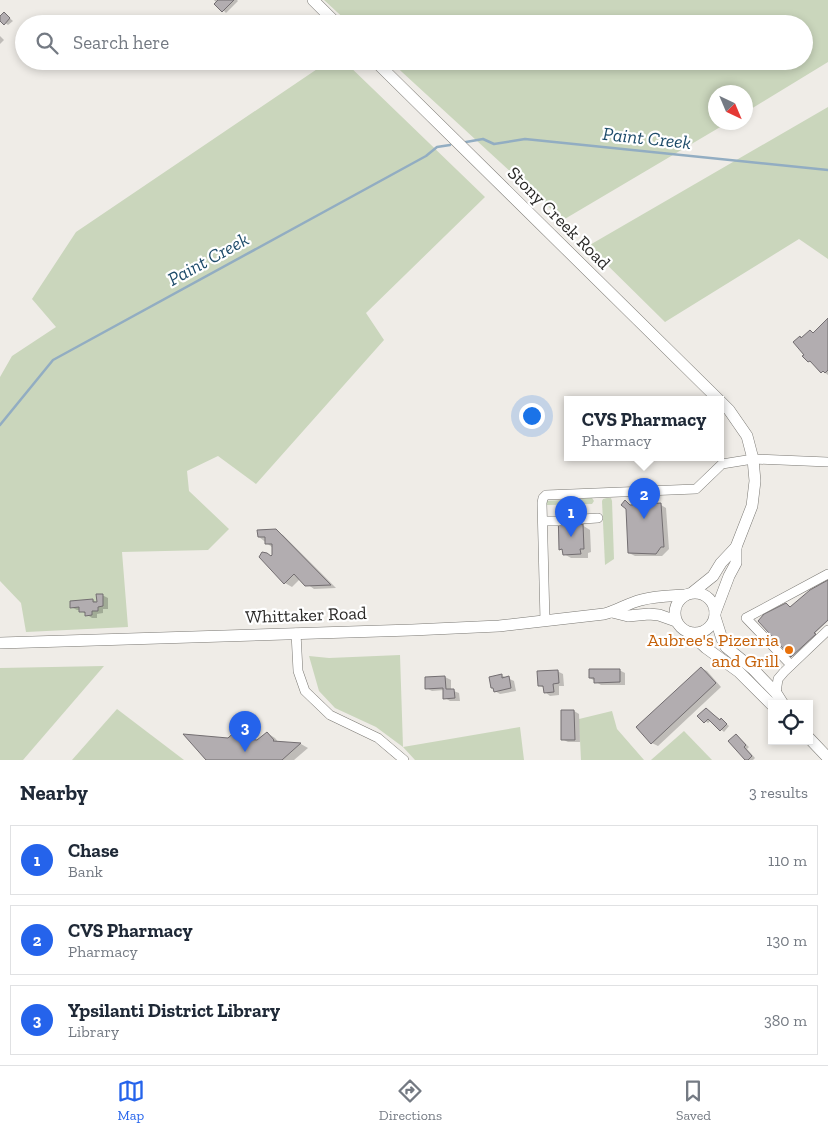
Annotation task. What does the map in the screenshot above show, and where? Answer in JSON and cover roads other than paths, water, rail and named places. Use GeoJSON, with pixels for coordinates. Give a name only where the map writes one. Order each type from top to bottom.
{"type":"FeatureCollection","features":[{"type":"Feature","properties":{"kind":"main road"},"geometry":{"type":"LineString","coordinates":[[313,0],[328,15]]}},
{"type":"Feature","properties":{"kind":"main road","name":"Stony Creek Road"},"geometry":{"type":"LineString","coordinates":[[384,70],[715,396]]}},
{"type":"Feature","properties":{"kind":"main road","name":"Stony Creek Road"},"geometry":{"type":"LineString","coordinates":[[715,615],[729,576],[736,563],[736,547],[752,506],[755,481],[753,458],[747,436],[724,405]]}},
{"type":"Feature","properties":{"kind":"main road","name":"Stony Creek Road"},"geometry":{"type":"LineString","coordinates":[[689,594],[713,576],[721,563],[736,547]]}},
{"type":"Feature","properties":{"kind":"main road"},"geometry":{"type":"LineString","coordinates":[[768,701],[739,672],[706,648],[690,633],[682,629],[676,621],[674,609],[677,602],[689,594],[702,593],[710,598],[715,606],[720,636],[726,647],[753,669],[776,693],[780,700]]}},
{"type":"Feature","properties":{"kind":"main road","name":"Whittaker Road"},"geometry":{"type":"LineString","coordinates":[[0,643],[461,628],[545,621],[612,612],[642,599],[689,594]]}},
{"type":"Feature","properties":{"kind":"main road","name":"Whittaker Road"},"geometry":{"type":"LineString","coordinates":[[612,612],[628,616],[659,615],[676,621]]}},
{"type":"Feature","properties":{"kind":"main road"},"geometry":{"type":"LineString","coordinates":[[690,633],[701,633],[709,627],[715,615]]}},
{"type":"Feature","properties":{"kind":"main road"},"geometry":{"type":"LineString","coordinates":[[813,742],[828,758]]}},
{"type":"Feature","properties":{"kind":"street"},"geometry":{"type":"LineString","coordinates":[[545,621],[542,498],[546,495],[696,490],[722,464],[753,458],[828,462]]}},
{"type":"Feature","properties":{"kind":"street"},"geometry":{"type":"LineString","coordinates":[[543,522],[598,518]]}},
{"type":"Feature","properties":{"kind":"street"},"geometry":{"type":"LineString","coordinates":[[791,665],[746,618],[828,574]]}},
{"type":"Feature","properties":{"kind":"street"},"geometry":{"type":"LineString","coordinates":[[776,693],[778,679],[828,630]]}},
{"type":"Feature","properties":{"kind":"street"},"geometry":{"type":"LineString","coordinates":[[296,633],[298,671],[305,691],[330,715],[378,738],[404,760]]}},
{"type":"Feature","properties":{"kind":"waterway","name":"Paint Creek"},"geometry":{"type":"LineString","coordinates":[[466,142],[483,139],[494,144],[525,139],[828,170]]}},
{"type":"Feature","properties":{"kind":"waterway","name":"Paint Creek"},"geometry":{"type":"LineString","coordinates":[[0,425],[53,360],[426,156],[437,147],[450,145]]}},
{"type":"Feature","properties":{"kind":"place","name":"CVS Pharmacy"},"geometry":{"type":"Point","coordinates":[644,519]}},
{"type":"Feature","properties":{"kind":"place","name":"Chase"},"geometry":{"type":"Point","coordinates":[571,537]}},
{"type":"Feature","properties":{"kind":"place","name":"Aubree's Pizerria and Grill"},"geometry":{"type":"Point","coordinates":[789,650]}},
{"type":"Feature","properties":{"kind":"place","name":"Ypsilanti District Library"},"geometry":{"type":"Point","coordinates":[245,752]}}]}
